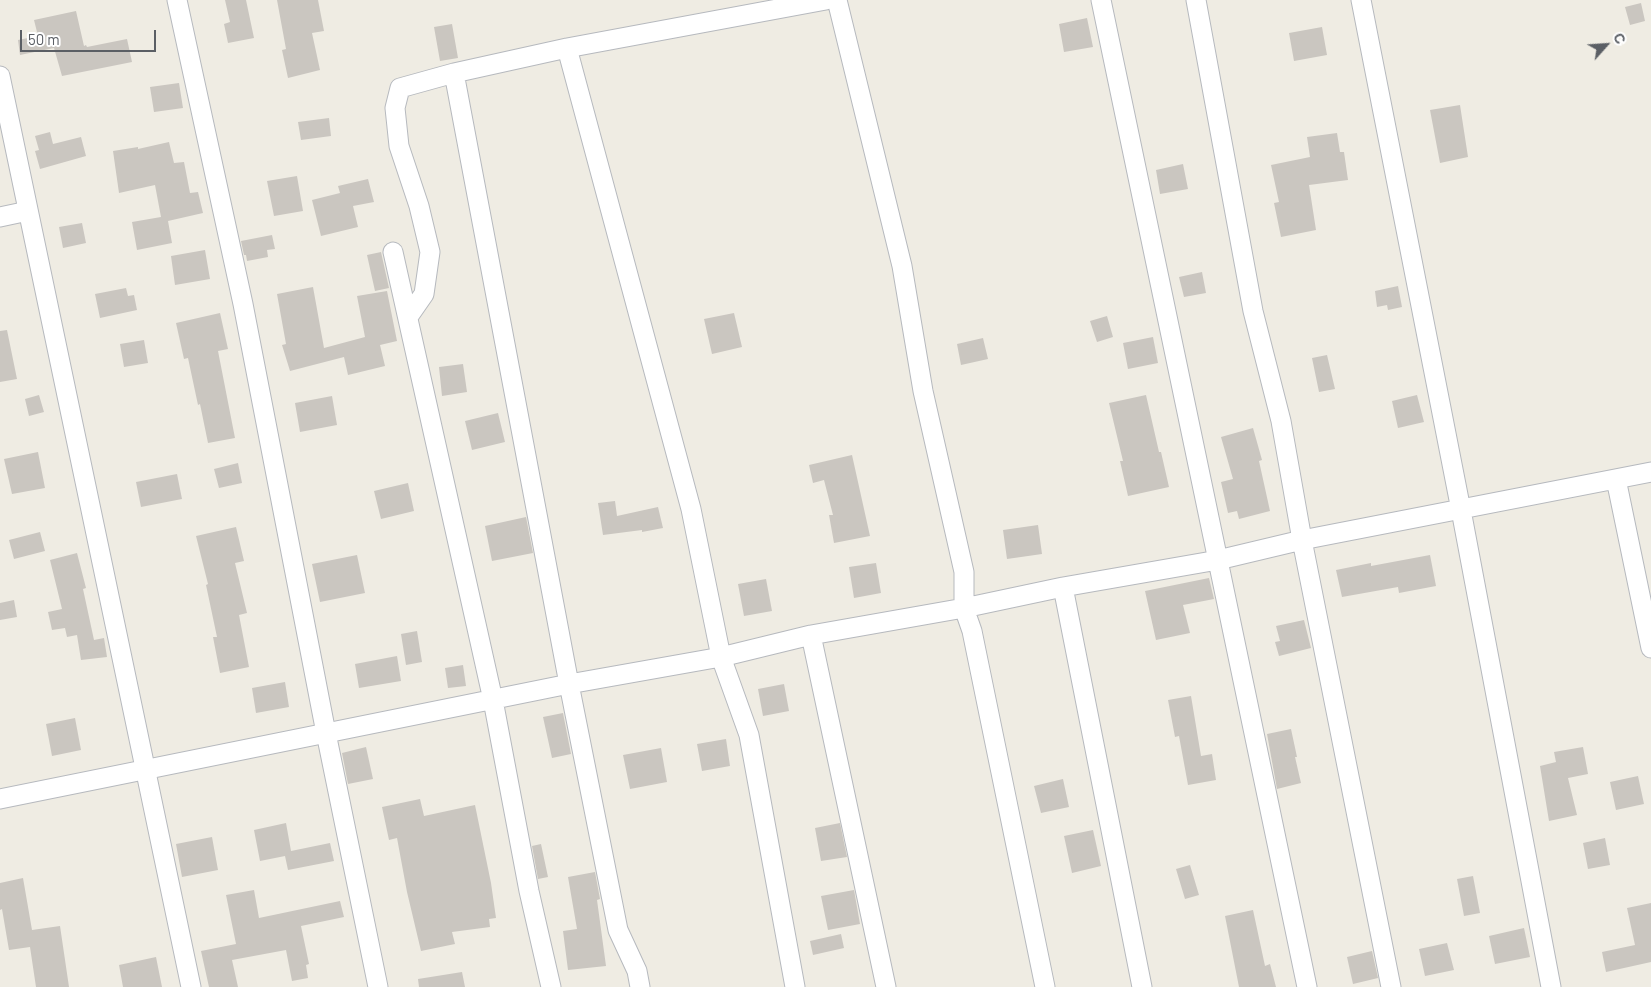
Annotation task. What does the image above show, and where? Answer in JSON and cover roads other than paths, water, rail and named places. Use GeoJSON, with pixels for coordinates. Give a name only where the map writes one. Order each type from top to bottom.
{"type":"FeatureCollection","features":[{"type":"Feature","properties":{"kind":"street"},"geometry":{"type":"LineString","coordinates":[[177,0],[243,304],[326,733],[378,987]]}},
{"type":"Feature","properties":{"kind":"street"},"geometry":{"type":"LineString","coordinates":[[408,317],[424,294],[430,252],[419,206],[399,146],[395,108],[400,88],[454,73],[567,48],[826,0]]}},
{"type":"Feature","properties":{"kind":"street"},"geometry":{"type":"LineString","coordinates":[[837,0],[902,266],[923,392],[964,572],[964,608],[972,631],[1045,987]]}},
{"type":"Feature","properties":{"kind":"street"},"geometry":{"type":"LineString","coordinates":[[1101,0],[1307,987]]}},
{"type":"Feature","properties":{"kind":"street"},"geometry":{"type":"LineString","coordinates":[[1196,0],[1253,311],[1281,421],[1302,540],[1391,987]]}},
{"type":"Feature","properties":{"kind":"street"},"geometry":{"type":"LineString","coordinates":[[1361,0],[1461,510],[1551,987]]}},
{"type":"Feature","properties":{"kind":"street"},"geometry":{"type":"LineString","coordinates":[[567,48],[691,510],[721,657],[749,734],[795,987]]}},
{"type":"Feature","properties":{"kind":"street"},"geometry":{"type":"LineString","coordinates":[[454,73],[569,684],[618,930],[637,971],[640,987]]}},
{"type":"Feature","properties":{"kind":"street"},"geometry":{"type":"LineString","coordinates":[[0,76],[191,987]]}},
{"type":"Feature","properties":{"kind":"street"},"geometry":{"type":"LineString","coordinates":[[0,216],[28,211]]}},
{"type":"Feature","properties":{"kind":"street"},"geometry":{"type":"LineString","coordinates":[[394,252],[493,700],[529,891],[551,987]]}},
{"type":"Feature","properties":{"kind":"street"},"geometry":{"type":"LineString","coordinates":[[0,799],[569,684],[721,657],[811,634],[964,608],[1063,587],[1218,560],[1302,540],[1651,472]]}},
{"type":"Feature","properties":{"kind":"street"},"geometry":{"type":"LineString","coordinates":[[1616,479],[1651,648]]}},
{"type":"Feature","properties":{"kind":"street"},"geometry":{"type":"LineString","coordinates":[[1063,587],[1142,987]]}},
{"type":"Feature","properties":{"kind":"street"},"geometry":{"type":"LineString","coordinates":[[811,634],[886,987]]}}]}
